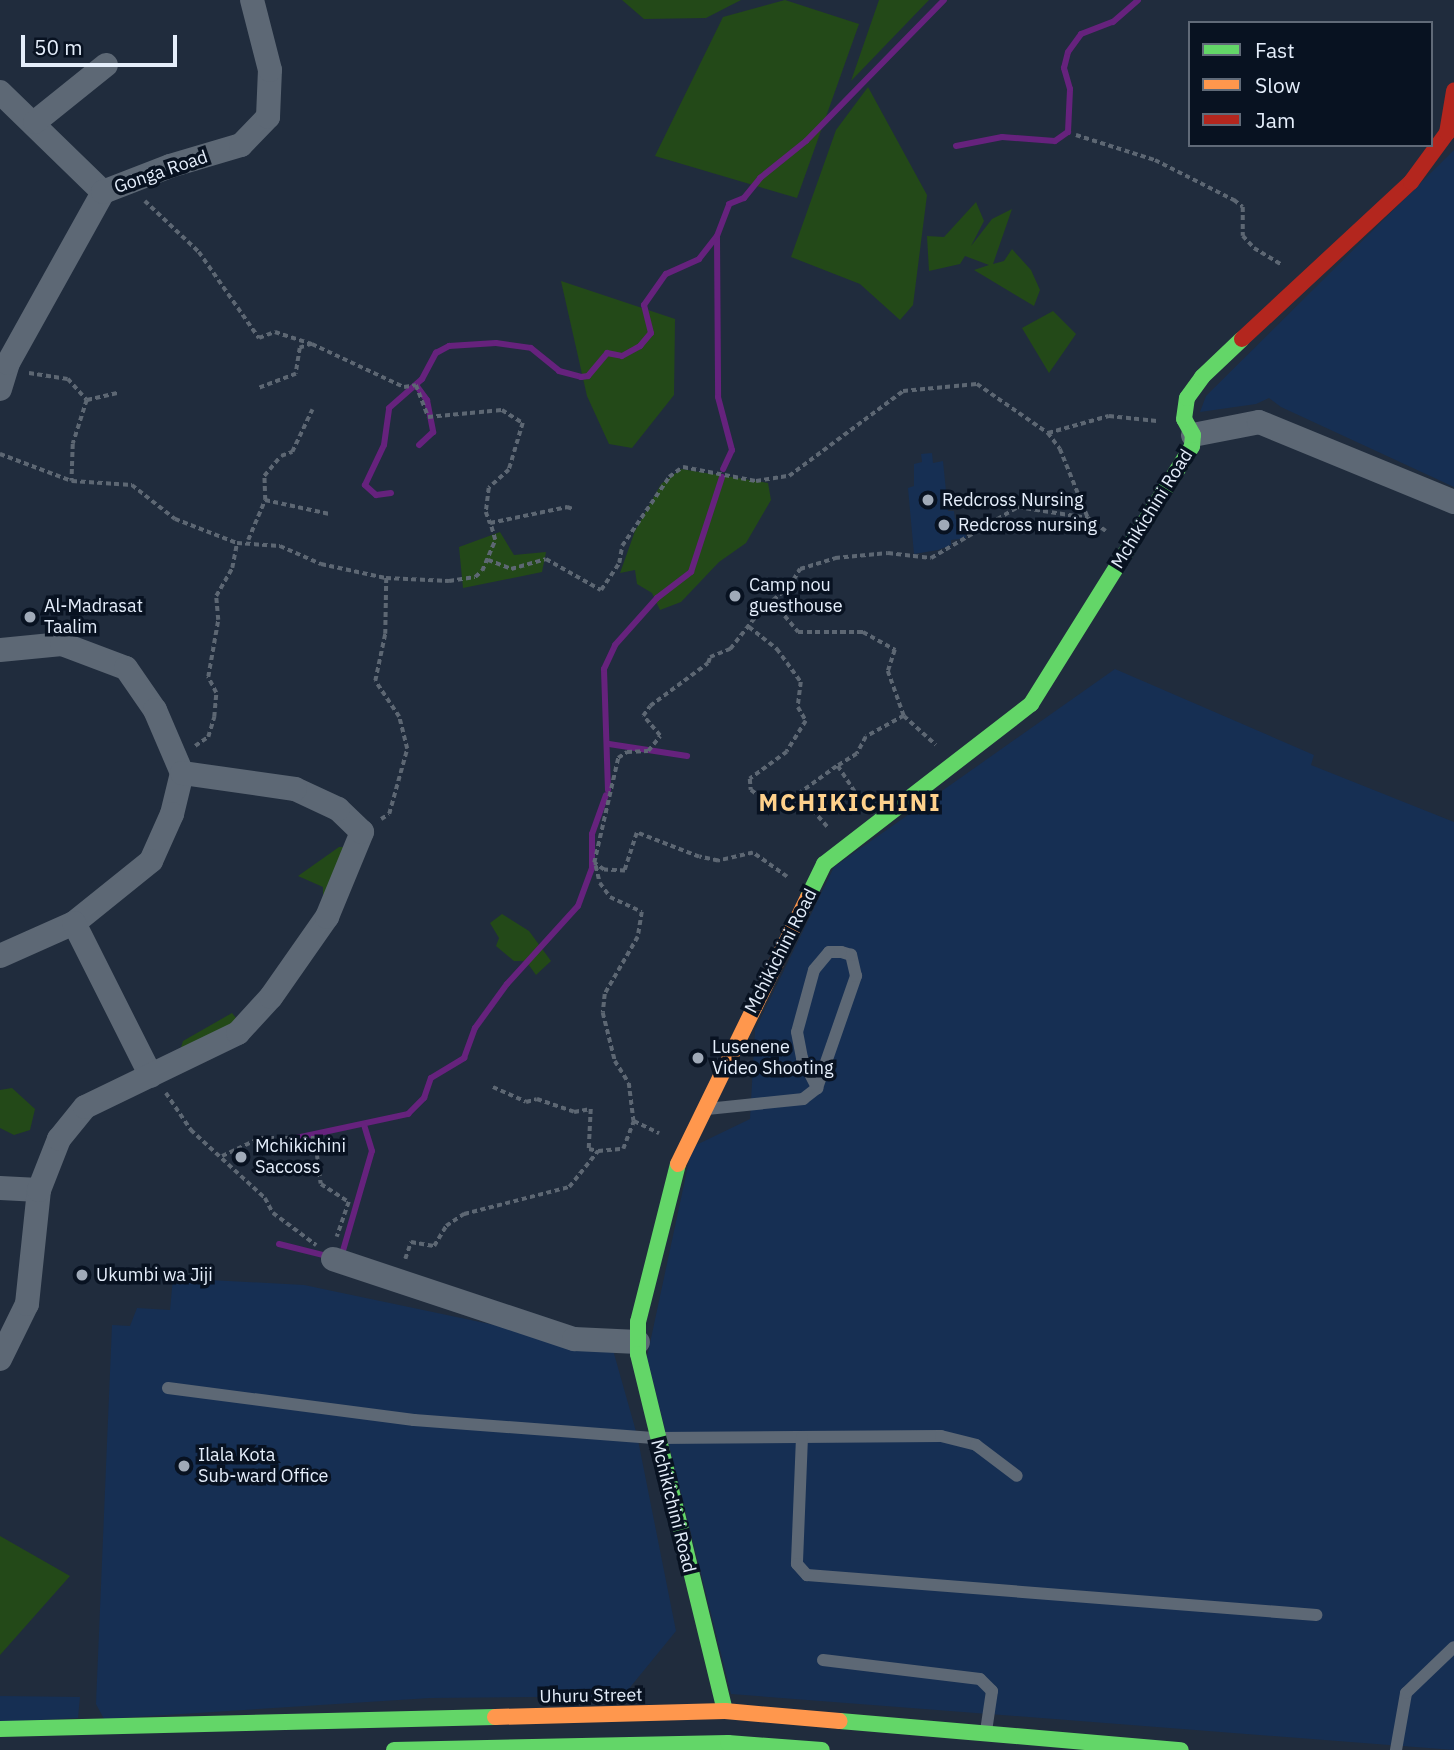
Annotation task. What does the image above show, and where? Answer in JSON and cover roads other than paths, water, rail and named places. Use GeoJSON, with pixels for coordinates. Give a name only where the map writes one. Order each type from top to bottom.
{"type":"FeatureCollection","features":[{"type":"Feature","properties":{"kind":"street","name":"Gonga Road"},"geometry":{"type":"LineString","coordinates":[[0,389],[8,363],[114,188],[241,145],[268,117],[270,70],[251,0]]}},
{"type":"Feature","properties":{"kind":"street"},"geometry":{"type":"LineString","coordinates":[[35,122],[106,65]]}},
{"type":"Feature","properties":{"kind":"street","name":"Mchikichini Road"},"geometry":{"type":"LineString","coordinates":[[725,1712],[656,1438],[638,1342],[638,1322],[684,1146],[824,864],[1031,704],[1192,446],[1193,435],[1183,409],[1202,377],[1411,182],[1447,132],[1454,91]]}},
{"type":"Feature","properties":{"kind":"street"},"geometry":{"type":"LineString","coordinates":[[0,92],[114,188]]}},
{"type":"Feature","properties":{"kind":"street","name":"Mchikichini Road"},"geometry":{"type":"LineString","coordinates":[[1193,435],[1259,422],[1454,502]]}},
{"type":"Feature","properties":{"kind":"street"},"geometry":{"type":"LineString","coordinates":[[0,650],[62,644],[126,668],[155,710],[177,762],[172,814],[151,861],[74,923],[0,956]]}},
{"type":"Feature","properties":{"kind":"street"},"geometry":{"type":"LineString","coordinates":[[0,1359],[27,1304],[39,1190],[59,1139],[85,1107],[238,1032],[271,998],[327,917],[362,832],[338,809],[295,789],[177,762]]}},
{"type":"Feature","properties":{"kind":"street"},"geometry":{"type":"LineString","coordinates":[[74,923],[150,1076]]}},
{"type":"Feature","properties":{"kind":"street"},"geometry":{"type":"LineString","coordinates":[[0,1188],[39,1190]]}},
{"type":"Feature","properties":{"kind":"street"},"geometry":{"type":"LineString","coordinates":[[333,1256],[397,1281],[574,1339],[638,1342]]}},
{"type":"Feature","properties":{"kind":"street","name":"Uhuru Street"},"geometry":{"type":"LineString","coordinates":[[0,1729],[725,1712],[986,1731],[1181,1750]]}},
{"type":"Feature","properties":{"kind":"street"},"geometry":{"type":"LineString","coordinates":[[647,1714],[657,1747]]}},
{"type":"Feature","properties":{"kind":"street"},"geometry":{"type":"LineString","coordinates":[[394,1750],[657,1747],[728,1743],[822,1750]]}},
{"type":"Feature","properties":{"kind":"lane"},"geometry":{"type":"LineString","coordinates":[[702,1109],[803,1099],[817,1088],[856,976],[851,956],[841,952],[829,952],[814,970],[797,1032],[802,1058],[817,1088]]}},
{"type":"Feature","properties":{"kind":"lane"},"geometry":{"type":"LineString","coordinates":[[168,1388],[414,1420],[656,1438],[941,1436],[976,1445],[1017,1475]]}},
{"type":"Feature","properties":{"kind":"lane"},"geometry":{"type":"LineString","coordinates":[[802,1437],[797,1564],[807,1575],[1316,1615]]}},
{"type":"Feature","properties":{"kind":"lane"},"geometry":{"type":"LineString","coordinates":[[1396,1750],[1406,1693],[1453,1648]]}},
{"type":"Feature","properties":{"kind":"lane"},"geometry":{"type":"LineString","coordinates":[[823,1660],[980,1679],[992,1691],[986,1731]]}},
{"type":"Feature","properties":{"kind":"waterway"},"geometry":{"type":"LineString","coordinates":[[391,493],[376,495],[365,485],[384,445],[389,408],[422,379],[436,353],[449,346],[496,343],[531,348],[559,371],[581,377],[588,376],[607,353],[622,356],[640,346],[651,333],[644,305],[666,274],[699,259],[717,236],[729,204],[744,198],[760,178],[806,141],[944,0]]}},
{"type":"Feature","properties":{"kind":"waterway"},"geometry":{"type":"LineString","coordinates":[[956,146],[1002,137],[1055,141],[1068,132],[1070,89],[1064,68],[1068,52],[1081,34],[1113,22],[1138,0]]}},
{"type":"Feature","properties":{"kind":"waterway"},"geometry":{"type":"LineString","coordinates":[[717,238],[718,397],[732,450],[723,469]]}},
{"type":"Feature","properties":{"kind":"waterway"},"geometry":{"type":"LineString","coordinates":[[416,385],[427,400],[433,432],[419,445]]}},
{"type":"Feature","properties":{"kind":"waterway"},"geometry":{"type":"LineString","coordinates":[[608,790],[604,669],[615,645],[657,598],[691,572],[722,477]]}},
{"type":"Feature","properties":{"kind":"waterway"},"geometry":{"type":"LineString","coordinates":[[609,744],[687,756]]}},
{"type":"Feature","properties":{"kind":"waterway"},"geometry":{"type":"LineString","coordinates":[[296,1138],[408,1114],[424,1098],[431,1078],[464,1058],[475,1028],[507,984],[578,906],[592,868],[592,834],[606,795]]}},
{"type":"Feature","properties":{"kind":"waterway"},"geometry":{"type":"LineString","coordinates":[[342,1254],[372,1151],[364,1124]]}},
{"type":"Feature","properties":{"kind":"waterway"},"geometry":{"type":"LineString","coordinates":[[279,1244],[327,1256]]}},
{"type":"Feature","properties":{"kind":"place","name":"Redcross Nursing"},"geometry":{"type":"Point","coordinates":[928,500]}},
{"type":"Feature","properties":{"kind":"place","name":"Redcross nursing"},"geometry":{"type":"Point","coordinates":[944,525]}},
{"type":"Feature","properties":{"kind":"place","name":"Camp nou guesthouse"},"geometry":{"type":"Point","coordinates":[735,596]}},
{"type":"Feature","properties":{"kind":"place","name":"Al-Madrasat Taalim"},"geometry":{"type":"Point","coordinates":[30,617]}},
{"type":"Feature","properties":{"kind":"place","name":"Lusenene Video Shooting"},"geometry":{"type":"Point","coordinates":[698,1058]}},
{"type":"Feature","properties":{"kind":"place","name":"Mchikichini Saccoss"},"geometry":{"type":"Point","coordinates":[241,1157]}},
{"type":"Feature","properties":{"kind":"place","name":"Ukumbi wa Jiji"},"geometry":{"type":"Point","coordinates":[82,1275]}},
{"type":"Feature","properties":{"kind":"place","name":"Ilala Kota Sub-ward Office"},"geometry":{"type":"Point","coordinates":[184,1466]}},
{"type":"Feature","properties":{"kind":"district","name":"MCHIKICHINI"},"geometry":{"type":"Point","coordinates":[850,803]}}]}
